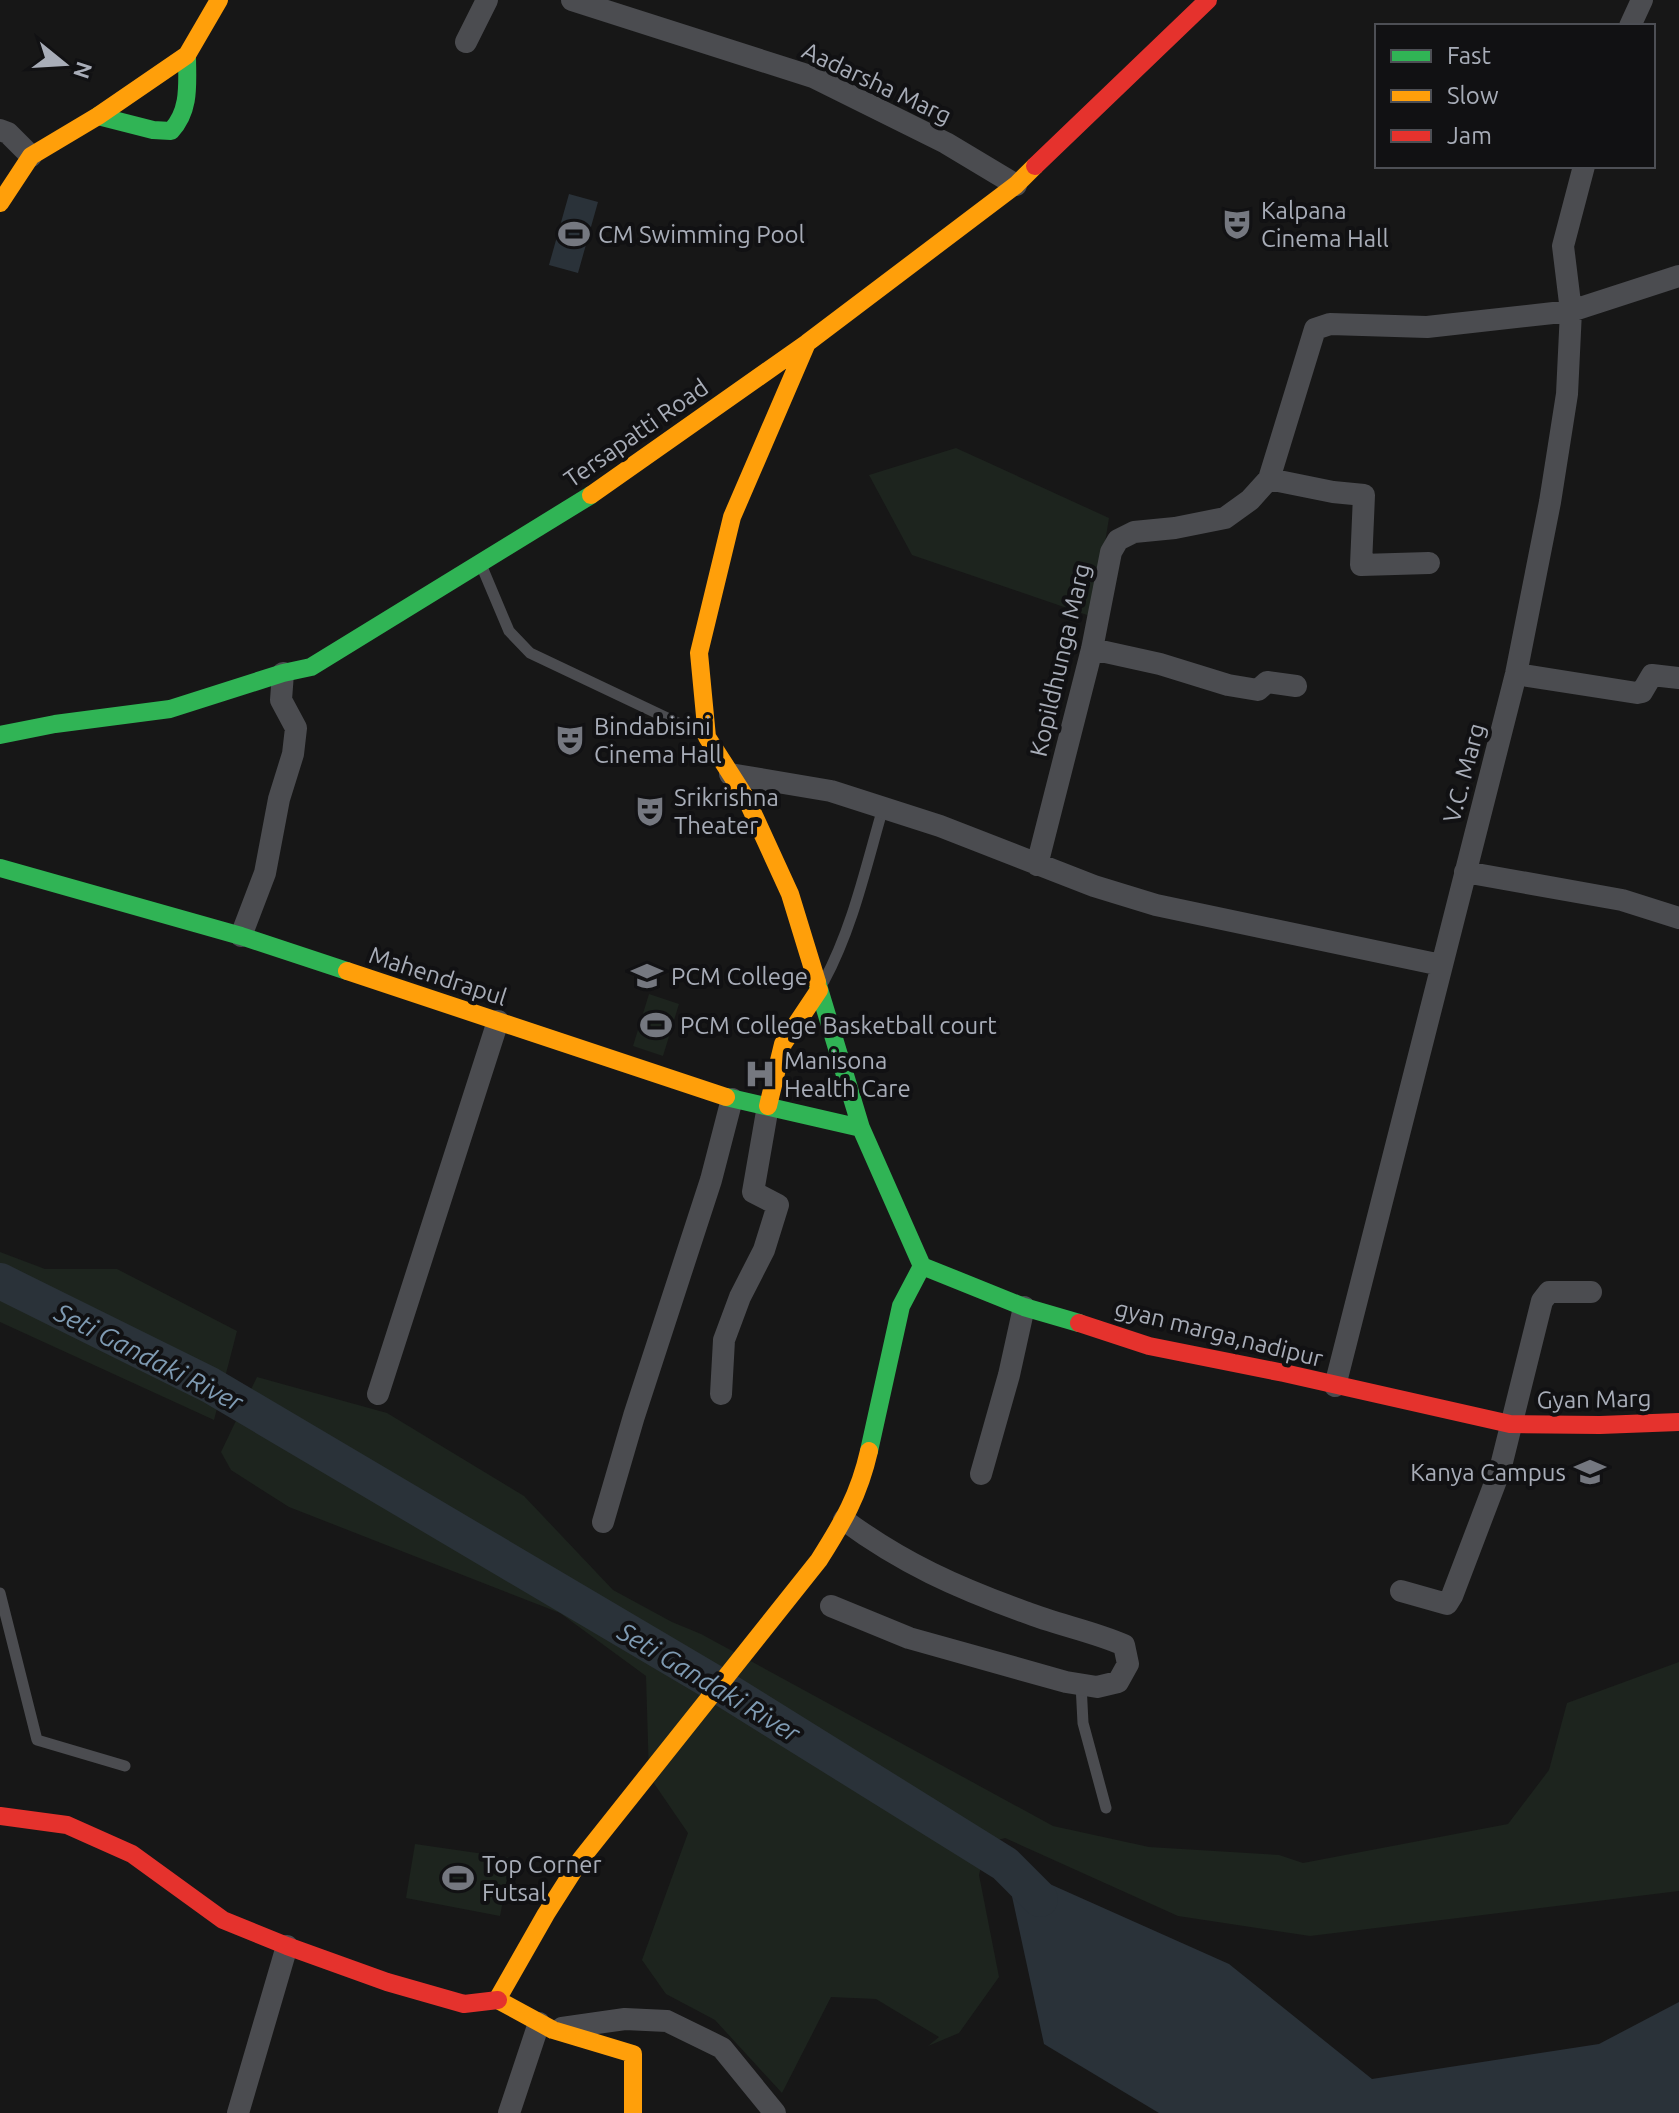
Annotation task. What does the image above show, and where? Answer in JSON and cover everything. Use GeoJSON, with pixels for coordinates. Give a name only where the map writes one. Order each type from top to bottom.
{"type":"FeatureCollection","features":[{"type":"Feature","properties":{"kind":"main road"},"geometry":{"type":"LineString","coordinates":[[0,203],[31,156],[98,116],[187,55],[219,0]]}},
{"type":"Feature","properties":{"kind":"main road","name":"Tersapatti Road"},"geometry":{"type":"LineString","coordinates":[[0,735],[55,724],[170,709],[311,667],[584,500],[807,343],[1016,185],[1208,0]]}},
{"type":"Feature","properties":{"kind":"main road"},"geometry":{"type":"LineString","coordinates":[[98,116],[153,130],[171,131],[181,121],[186,100],[187,55]]}},
{"type":"Feature","properties":{"kind":"main road"},"geometry":{"type":"LineString","coordinates":[[497,2000],[548,1907],[618,1809],[644,1783],[805,1579],[844,1520],[862,1483],[901,1306],[922,1266],[861,1128],[790,894],[746,798],[707,737],[699,653],[732,517],[807,343]]}},
{"type":"Feature","properties":{"kind":"main road","name":"Mahendrapul"},"geometry":{"type":"LineString","coordinates":[[0,868],[241,936],[732,1099],[861,1128]]}},
{"type":"Feature","properties":{"kind":"main road"},"geometry":{"type":"LineString","coordinates":[[768,1106],[783,1044],[819,990]]}},
{"type":"Feature","properties":{"kind":"main road","name":"gyan marga,nadipur"},"geometry":{"type":"LineString","coordinates":[[922,1266],[1024,1307],[1149,1346],[1510,1424]]}},
{"type":"Feature","properties":{"kind":"main road","name":"Gyan Marg"},"geometry":{"type":"LineString","coordinates":[[1510,1424],[1679,1422]]}},
{"type":"Feature","properties":{"kind":"main road"},"geometry":{"type":"LineString","coordinates":[[0,1816],[67,1825],[132,1854],[223,1920],[287,1946],[387,1982],[464,2004],[497,2000],[546,2026],[633,2054],[633,2113]]}},
{"type":"Feature","properties":{"kind":"street"},"geometry":{"type":"LineString","coordinates":[[466,42],[487,0]]}},
{"type":"Feature","properties":{"kind":"street","name":"Aadarsha Marg"},"geometry":{"type":"LineString","coordinates":[[572,0],[813,77],[946,143],[1016,185]]}},
{"type":"Feature","properties":{"kind":"street"},"geometry":{"type":"LineString","coordinates":[[1631,24],[1642,0]]}},
{"type":"Feature","properties":{"kind":"street"},"geometry":{"type":"LineString","coordinates":[[0,130],[8,133],[31,156]]}},
{"type":"Feature","properties":{"kind":"street","name":"V.C. Marg"},"geometry":{"type":"LineString","coordinates":[[1335,1386],[1516,674],[1550,502],[1567,394],[1571,311],[1563,246],[1583,168]]}},
{"type":"Feature","properties":{"kind":"street","name":"Kopildhunga Marg"},"geometry":{"type":"LineString","coordinates":[[1037,865],[1092,649],[1111,552],[1118,540],[1134,532],[1225,518],[1250,500],[1269,479],[1315,329],[1330,324],[1427,327],[1571,311],[1679,276]]}},
{"type":"Feature","properties":{"kind":"street"},"geometry":{"type":"LineString","coordinates":[[1269,479],[1364,495],[1361,565],[1429,563]]}},
{"type":"Feature","properties":{"kind":"street"},"geometry":{"type":"LineString","coordinates":[[1092,649],[1160,664],[1228,685],[1258,690],[1267,682],[1296,686]]}},
{"type":"Feature","properties":{"kind":"street"},"geometry":{"type":"LineString","coordinates":[[241,936],[265,873],[279,799],[293,754],[296,728],[281,700],[283,673]]}},
{"type":"Feature","properties":{"kind":"street"},"geometry":{"type":"LineString","coordinates":[[1516,674],[1637,693],[1642,692],[1652,675],[1679,678]]}},
{"type":"Feature","properties":{"kind":"street"},"geometry":{"type":"LineString","coordinates":[[730,774],[831,791],[940,826],[1094,886],[1156,905],[1441,965]]}},
{"type":"Feature","properties":{"kind":"street"},"geometry":{"type":"LineString","coordinates":[[1465,872],[1622,900],[1679,918]]}},
{"type":"Feature","properties":{"kind":"street"},"geometry":{"type":"LineString","coordinates":[[378,1394],[498,1021]]}},
{"type":"Feature","properties":{"kind":"street"},"geometry":{"type":"LineString","coordinates":[[603,1522],[711,1180],[732,1099]]}},
{"type":"Feature","properties":{"kind":"street"},"geometry":{"type":"LineString","coordinates":[[721,1394],[724,1340],[740,1297],[764,1250],[778,1205],[753,1192],[768,1106]]}},
{"type":"Feature","properties":{"kind":"street"},"geometry":{"type":"LineString","coordinates":[[1401,1591],[1447,1604],[1500,1470],[1542,1301],[1549,1292],[1591,1292]]}},
{"type":"Feature","properties":{"kind":"street"},"geometry":{"type":"LineString","coordinates":[[981,1474],[1009,1375],[1024,1307]]}},
{"type":"Feature","properties":{"kind":"street"},"geometry":{"type":"LineString","coordinates":[[831,1606],[909,1638],[1081,1684],[1097,1687],[1118,1682],[1128,1664],[1124,1645],[1101,1635],[1027,1614],[930,1575],[844,1520]]}},
{"type":"Feature","properties":{"kind":"street"},"geometry":{"type":"LineString","coordinates":[[238,2113],[287,1946]]}},
{"type":"Feature","properties":{"kind":"street"},"geometry":{"type":"LineString","coordinates":[[509,2113],[546,2026],[625,2019],[667,2021],[722,2048],[775,2113]]}},
{"type":"Feature","properties":{"kind":"lane"},"geometry":{"type":"LineString","coordinates":[[480,564],[509,631],[530,653],[707,737]]}},
{"type":"Feature","properties":{"kind":"lane"},"geometry":{"type":"LineString","coordinates":[[819,990],[841,946],[883,808]]}},
{"type":"Feature","properties":{"kind":"lane"},"geometry":{"type":"LineString","coordinates":[[0,1593],[37,1740],[125,1766]]}},
{"type":"Feature","properties":{"kind":"lane"},"geometry":{"type":"LineString","coordinates":[[1081,1684],[1083,1723],[1106,1808]]}},
{"type":"Feature","properties":{"kind":"shaded area","name":"CM Swimming Pool"},"geometry":{"type":"Polygon","coordinates":[[[569,194],[598,202],[578,273],[549,265],[569,194]]]}},
{"type":"Feature","properties":{"kind":"shaded area"},"geometry":{"type":"Polygon","coordinates":[[[956,448],[1109,518],[1093,617],[912,555],[869,475],[956,448]]]}},
{"type":"Feature","properties":{"kind":"shaded area","name":"PCM College Basketball court"},"geometry":{"type":"Polygon","coordinates":[[[649,994],[679,1004],[663,1056],[633,1046],[649,994]]]}},
{"type":"Feature","properties":{"kind":"shaded area"},"geometry":{"type":"Polygon","coordinates":[[[0,1252],[45,1269],[117,1269],[237,1331],[214,1420],[0,1322],[0,1252]]]}},
{"type":"Feature","properties":{"kind":"shaded area"},"geometry":{"type":"Polygon","coordinates":[[[257,1377],[387,1413],[524,1496],[613,1590],[701,1634],[1053,1826],[1149,1847],[1279,1855],[1303,1863],[1508,1824],[1549,1770],[1567,1703],[1679,1662],[1679,1891],[1310,1936],[1178,1916],[1005,1838],[987,1843],[979,1875],[999,1977],[959,2033],[928,2046],[939,2037],[876,1999],[831,1997],[782,2093],[715,2020],[666,1994],[642,1960],[688,1833],[649,1776],[646,1676],[560,1613],[289,1507],[231,1470],[221,1452],[257,1377]]]}},
{"type":"Feature","properties":{"kind":"shaded area","name":"Top Corner Futsal"},"geometry":{"type":"Polygon","coordinates":[[[415,1844],[511,1858],[500,1916],[406,1898],[415,1844]]]}},
{"type":"Feature","properties":{"kind":"shaded area"},"geometry":{"type":"Polygon","coordinates":[[[1005,1864],[1229,1964],[1372,2079],[1599,2044],[1679,2002],[1679,2113],[1159,2113],[1044,2044],[1005,1864]]]}},
{"type":"Feature","properties":{"kind":"waterway","name":"Seti Gandaki River"},"geometry":{"type":"LineString","coordinates":[[0,1281],[210,1385],[711,1681],[1005,1864],[1040,1899]]}},
{"type":"Feature","properties":{"kind":"traffic: fast"},"geometry":{"type":"LineString","coordinates":[[98,116],[153,130],[171,131],[185,105],[187,55]]}},
{"type":"Feature","properties":{"kind":"traffic: fast"},"geometry":{"type":"LineString","coordinates":[[0,735],[55,724],[170,709],[311,667],[591,495]]}},
{"type":"Feature","properties":{"kind":"traffic: fast"},"geometry":{"type":"LineString","coordinates":[[0,868],[241,936],[347,971]]}},
{"type":"Feature","properties":{"kind":"traffic: fast"},"geometry":{"type":"LineString","coordinates":[[817,982],[861,1128]]}},
{"type":"Feature","properties":{"kind":"traffic: fast"},"geometry":{"type":"LineString","coordinates":[[726,1097],[861,1128],[922,1266],[1024,1307],[1079,1323]]}},
{"type":"Feature","properties":{"kind":"traffic: fast"},"geometry":{"type":"LineString","coordinates":[[869,1451],[901,1306],[922,1266]]}},
{"type":"Feature","properties":{"kind":"traffic: slow"},"geometry":{"type":"LineString","coordinates":[[0,203],[31,156],[98,116],[187,55],[219,0]]}},
{"type":"Feature","properties":{"kind":"traffic: slow"},"geometry":{"type":"LineString","coordinates":[[591,495],[807,343],[1016,185],[1035,166]]}},
{"type":"Feature","properties":{"kind":"traffic: slow"},"geometry":{"type":"LineString","coordinates":[[807,343],[732,517],[699,653],[707,737],[746,798],[790,894],[817,982]]}},
{"type":"Feature","properties":{"kind":"traffic: slow"},"geometry":{"type":"LineString","coordinates":[[347,971],[726,1097]]}},
{"type":"Feature","properties":{"kind":"traffic: slow"},"geometry":{"type":"LineString","coordinates":[[768,1106],[783,1044],[819,990]]}},
{"type":"Feature","properties":{"kind":"traffic: slow"},"geometry":{"type":"LineString","coordinates":[[497,2000],[581,1859],[819,1560],[849,1508],[869,1451]]}},
{"type":"Feature","properties":{"kind":"traffic: slow"},"geometry":{"type":"LineString","coordinates":[[498,2000],[553,2030],[633,2054],[633,2113]]}},
{"type":"Feature","properties":{"kind":"traffic: jam"},"geometry":{"type":"LineString","coordinates":[[1035,166],[1208,0]]}},
{"type":"Feature","properties":{"kind":"traffic: jam"},"geometry":{"type":"LineString","coordinates":[[1079,1323],[1149,1346],[1510,1424],[1679,1422]]}},
{"type":"Feature","properties":{"kind":"traffic: jam"},"geometry":{"type":"LineString","coordinates":[[0,1816],[67,1825],[132,1854],[223,1920],[287,1946],[387,1982],[464,2004],[498,2000]]}},
{"type":"Feature","properties":{"kind":"place","name":"Kalpana Cinema Hall"},"geometry":{"type":"Point","coordinates":[1237,224]}},
{"type":"Feature","properties":{"kind":"place","name":"CM Swimming Pool"},"geometry":{"type":"Point","coordinates":[574,234]}},
{"type":"Feature","properties":{"kind":"place","name":"Bindabisini Cinema Hall"},"geometry":{"type":"Point","coordinates":[570,740]}},
{"type":"Feature","properties":{"kind":"place","name":"Srikrishna Theater"},"geometry":{"type":"Point","coordinates":[650,811]}},
{"type":"Feature","properties":{"kind":"place","name":"PCM College"},"geometry":{"type":"Point","coordinates":[647,976]}},
{"type":"Feature","properties":{"kind":"place","name":"PCM College Basketball court"},"geometry":{"type":"Point","coordinates":[656,1025]}},
{"type":"Feature","properties":{"kind":"place","name":"Manisona Health Care"},"geometry":{"type":"Point","coordinates":[760,1074]}},
{"type":"Feature","properties":{"kind":"place","name":"Kanya Campus"},"geometry":{"type":"Point","coordinates":[1590,1472]}},
{"type":"Feature","properties":{"kind":"place","name":"Top Corner Futsal"},"geometry":{"type":"Point","coordinates":[458,1878]}}]}
